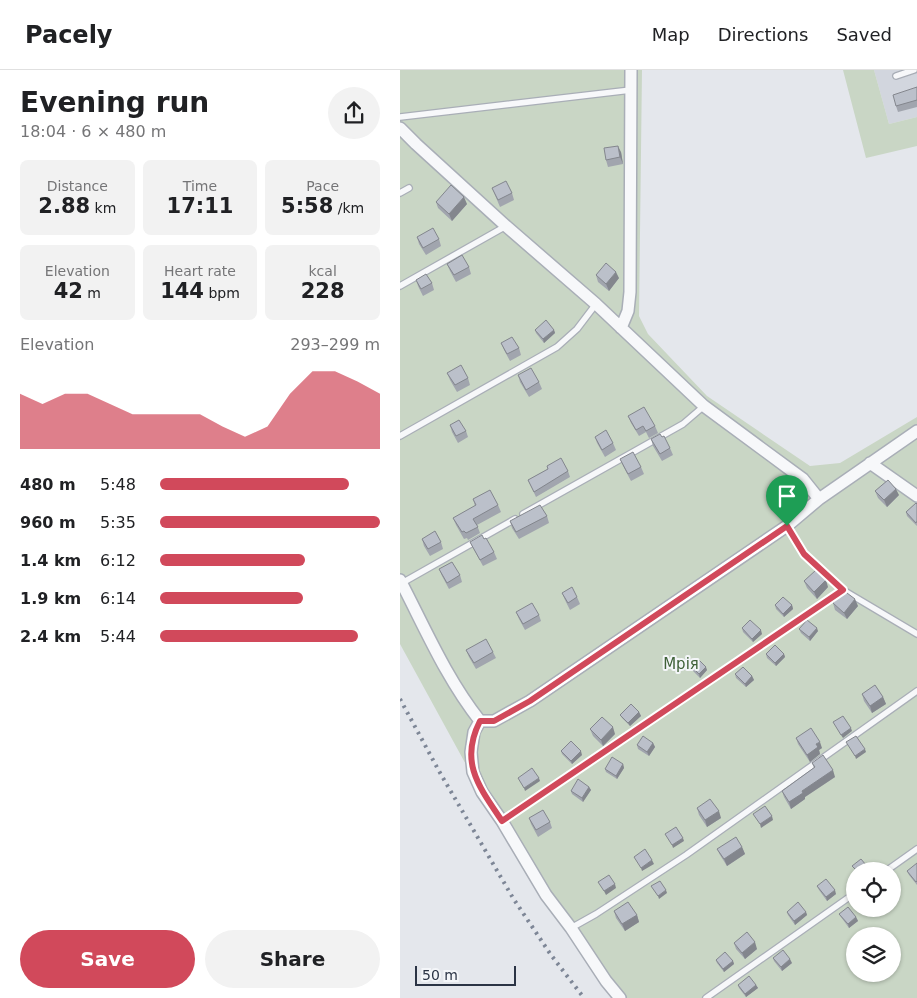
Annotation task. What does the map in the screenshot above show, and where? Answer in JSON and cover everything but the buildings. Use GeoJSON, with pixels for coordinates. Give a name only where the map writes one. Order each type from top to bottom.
{"type":"FeatureCollection","features":[{"type":"Feature","properties":{"kind":"street"},"geometry":{"type":"LineString","coordinates":[[621,328],[628,311],[630,292],[631,70]]}},
{"type":"Feature","properties":{"kind":"street"},"geometry":{"type":"LineString","coordinates":[[400,128],[506,226],[596,304],[704,406],[792,471],[819,498]]}},
{"type":"Feature","properties":{"kind":"street"},"geometry":{"type":"LineString","coordinates":[[480,721],[494,721],[530,701],[787,526],[819,498],[917,431]]}},
{"type":"Feature","properties":{"kind":"street"},"geometry":{"type":"LineString","coordinates":[[870,463],[917,496]]}},
{"type":"Feature","properties":{"kind":"street"},"geometry":{"type":"LineString","coordinates":[[401,582],[449,676],[466,704],[480,721]]}},
{"type":"Feature","properties":{"kind":"street"},"geometry":{"type":"LineString","coordinates":[[480,721],[474,732],[471,752],[473,772],[482,792],[502,821],[546,894],[606,981],[620,998]]}},
{"type":"Feature","properties":{"kind":"lane"},"geometry":{"type":"LineString","coordinates":[[896,76],[914,70]]}},
{"type":"Feature","properties":{"kind":"lane"},"geometry":{"type":"LineString","coordinates":[[400,117],[631,90]]}},
{"type":"Feature","properties":{"kind":"lane"},"geometry":{"type":"LineString","coordinates":[[400,193],[409,188]]}},
{"type":"Feature","properties":{"kind":"lane"},"geometry":{"type":"LineString","coordinates":[[400,286],[506,226]]}},
{"type":"Feature","properties":{"kind":"lane"},"geometry":{"type":"LineString","coordinates":[[400,436],[557,347],[577,329],[596,304]]}},
{"type":"Feature","properties":{"kind":"lane"},"geometry":{"type":"LineString","coordinates":[[401,582],[683,424],[704,406]]}},
{"type":"Feature","properties":{"kind":"lane"},"geometry":{"type":"LineString","coordinates":[[787,526],[804,554],[843,590],[917,634]]}},
{"type":"Feature","properties":{"kind":"lane"},"geometry":{"type":"LineString","coordinates":[[502,821],[843,590]]}},
{"type":"Feature","properties":{"kind":"lane"},"geometry":{"type":"LineString","coordinates":[[571,928],[596,914],[686,855],[917,691]]}},
{"type":"Feature","properties":{"kind":"lane"},"geometry":{"type":"LineString","coordinates":[[899,862],[917,849]]}},
{"type":"Feature","properties":{"kind":"lane"},"geometry":{"type":"LineString","coordinates":[[706,998],[846,899]]}},
{"type":"Feature","properties":{"kind":"shaded area"},"geometry":{"type":"Polygon","coordinates":[[[874,70],[917,70],[917,117],[889,124],[874,70]]]}},
{"type":"Feature","properties":{"kind":"green space","name":"Мрія"},"geometry":{"type":"Polygon","coordinates":[[[400,70],[642,70],[639,316],[648,334],[707,396],[810,466],[840,463],[917,417],[917,998],[614,998],[542,896],[469,770],[400,644],[400,70]]]}},
{"type":"Feature","properties":{"kind":"green space"},"geometry":{"type":"Polygon","coordinates":[[[843,70],[874,70],[889,124],[917,117],[917,146],[866,158],[843,70]]]}},
{"type":"Feature","properties":{"kind":"railway"},"geometry":{"type":"LineString","coordinates":[[400,699],[439,771],[513,898],[551,955],[584,998]]}},
{"type":"Feature","properties":{"kind":"route"},"geometry":{"type":"LineString","coordinates":[[787,526],[804,554],[843,590],[502,821],[482,792],[473,772],[471,752],[474,732],[480,721],[494,721],[530,701],[787,526]]}}]}
